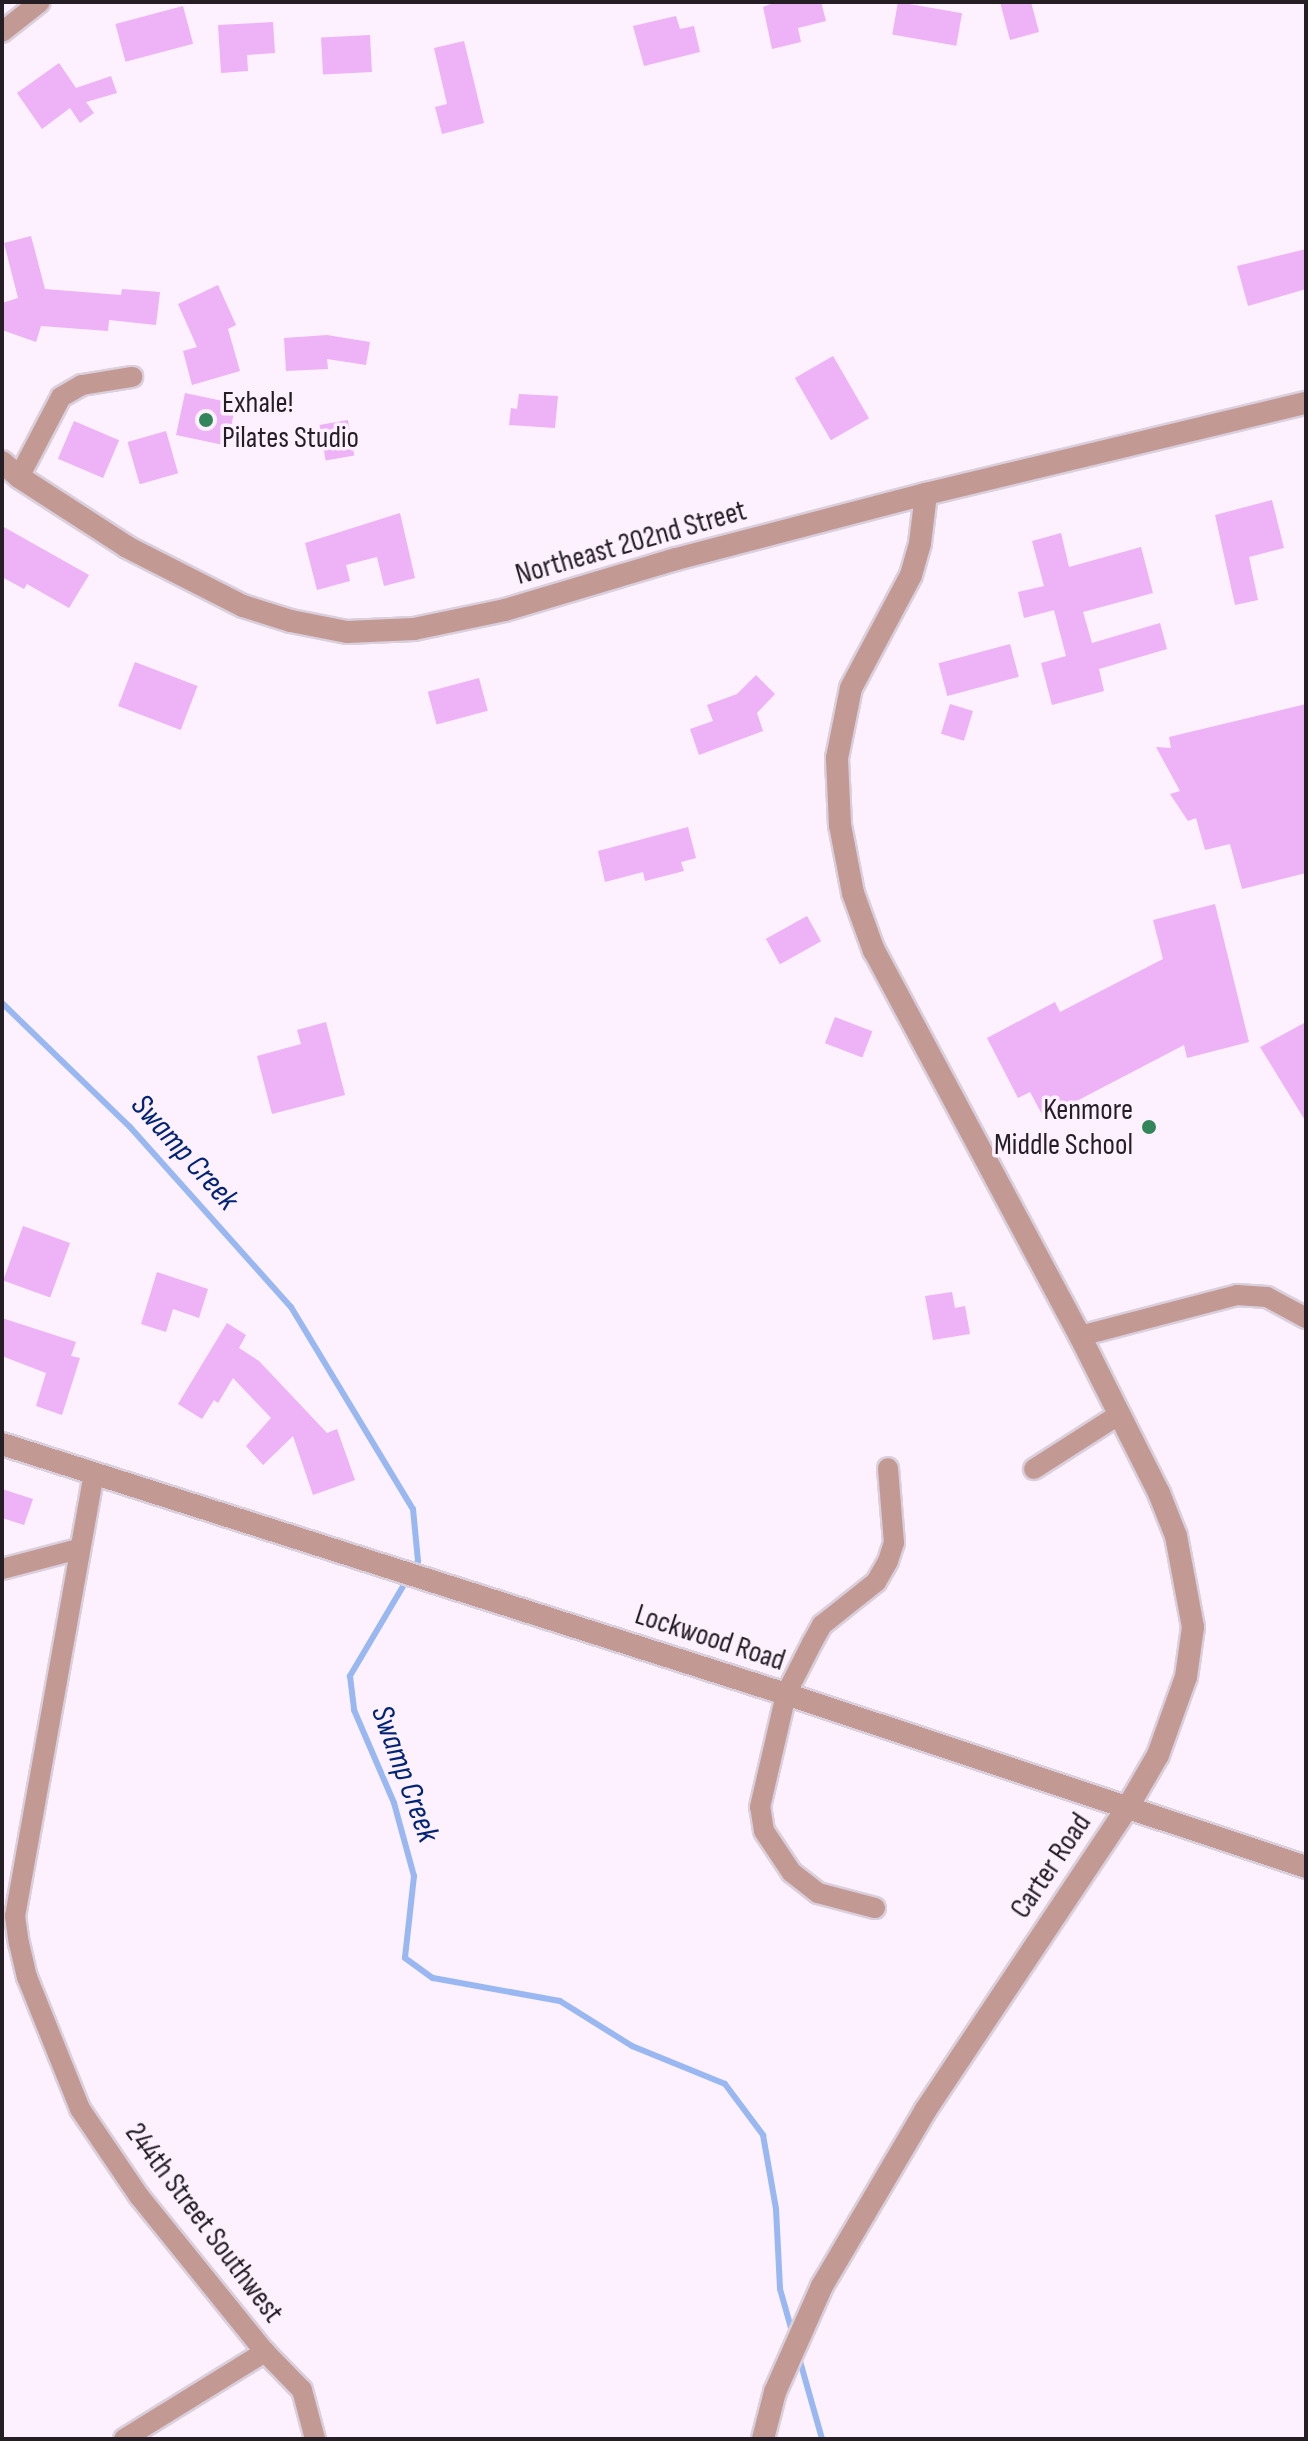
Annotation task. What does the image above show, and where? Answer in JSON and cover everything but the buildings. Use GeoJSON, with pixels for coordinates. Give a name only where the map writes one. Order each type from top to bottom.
{"type":"FeatureCollection","features":[{"type":"Feature","properties":{"kind":"street"},"geometry":{"type":"LineString","coordinates":[[2,32],[40,2]]}},
{"type":"Feature","properties":{"kind":"street"},"geometry":{"type":"LineString","coordinates":[[10,470],[61,397],[82,385],[132,377]]}},
{"type":"Feature","properties":{"kind":"street","name":"Northeast 202nd Street"},"geometry":{"type":"LineString","coordinates":[[10,470],[127,547],[243,606],[291,621],[347,632],[414,629],[505,610],[676,559],[926,494],[1306,403]]}},
{"type":"Feature","properties":{"kind":"street","name":"Carter Road"},"geometry":{"type":"LineString","coordinates":[[763,2439],[775,2392],[822,2286],[925,2111],[1129,1805],[1158,1755],[1186,1677],[1193,1627],[1176,1536],[1159,1493],[1080,1336],[874,951],[853,893],[840,825],[837,758],[851,688],[911,575],[920,543],[926,494]]}},
{"type":"Feature","properties":{"kind":"street"},"geometry":{"type":"LineString","coordinates":[[1080,1336],[1237,1295],[1267,1297],[1306,1318]]}},
{"type":"Feature","properties":{"kind":"street"},"geometry":{"type":"LineString","coordinates":[[1034,1469],[1120,1414]]}},
{"type":"Feature","properties":{"kind":"street","name":"Lockwood Road"},"geometry":{"type":"LineString","coordinates":[[2,1444],[1129,1805],[1306,1867]]}},
{"type":"Feature","properties":{"kind":"street"},"geometry":{"type":"LineString","coordinates":[[875,1908],[818,1893],[792,1873],[764,1831],[760,1807],[786,1694],[822,1625],[876,1582],[888,1561],[894,1543],[888,1468]]}},
{"type":"Feature","properties":{"kind":"street","name":"244th Street Southwest"},"geometry":{"type":"LineString","coordinates":[[94,1473],[78,1549],[15,1916],[27,1977],[80,2109],[139,2196],[265,2352],[302,2390],[315,2439]]}},
{"type":"Feature","properties":{"kind":"street"},"geometry":{"type":"LineString","coordinates":[[2,1569],[78,1549]]}},
{"type":"Feature","properties":{"kind":"street","name":"244th Street Southwest"},"geometry":{"type":"LineString","coordinates":[[124,2439],[265,2352]]}},
{"type":"Feature","properties":{"kind":"waterway","name":"Swamp Creek"},"geometry":{"type":"LineString","coordinates":[[2,1003],[130,1127],[291,1307],[413,1509],[418,1561],[350,1676],[354,1710],[394,1803],[414,1876],[405,1958],[433,1978],[560,2001],[632,2046],[725,2084],[763,2135],[776,2209],[780,2289],[793,2335]]}},
{"type":"Feature","properties":{"kind":"waterway","name":"Swamp Creek"},"geometry":{"type":"LineString","coordinates":[[798,2354],[822,2439]]}},
{"type":"Feature","properties":{"kind":"place","name":"Exhale! Pilates Studio"},"geometry":{"type":"Point","coordinates":[206,420]}},
{"type":"Feature","properties":{"kind":"place","name":"Kenmore Middle School"},"geometry":{"type":"Point","coordinates":[1149,1127]}}]}
